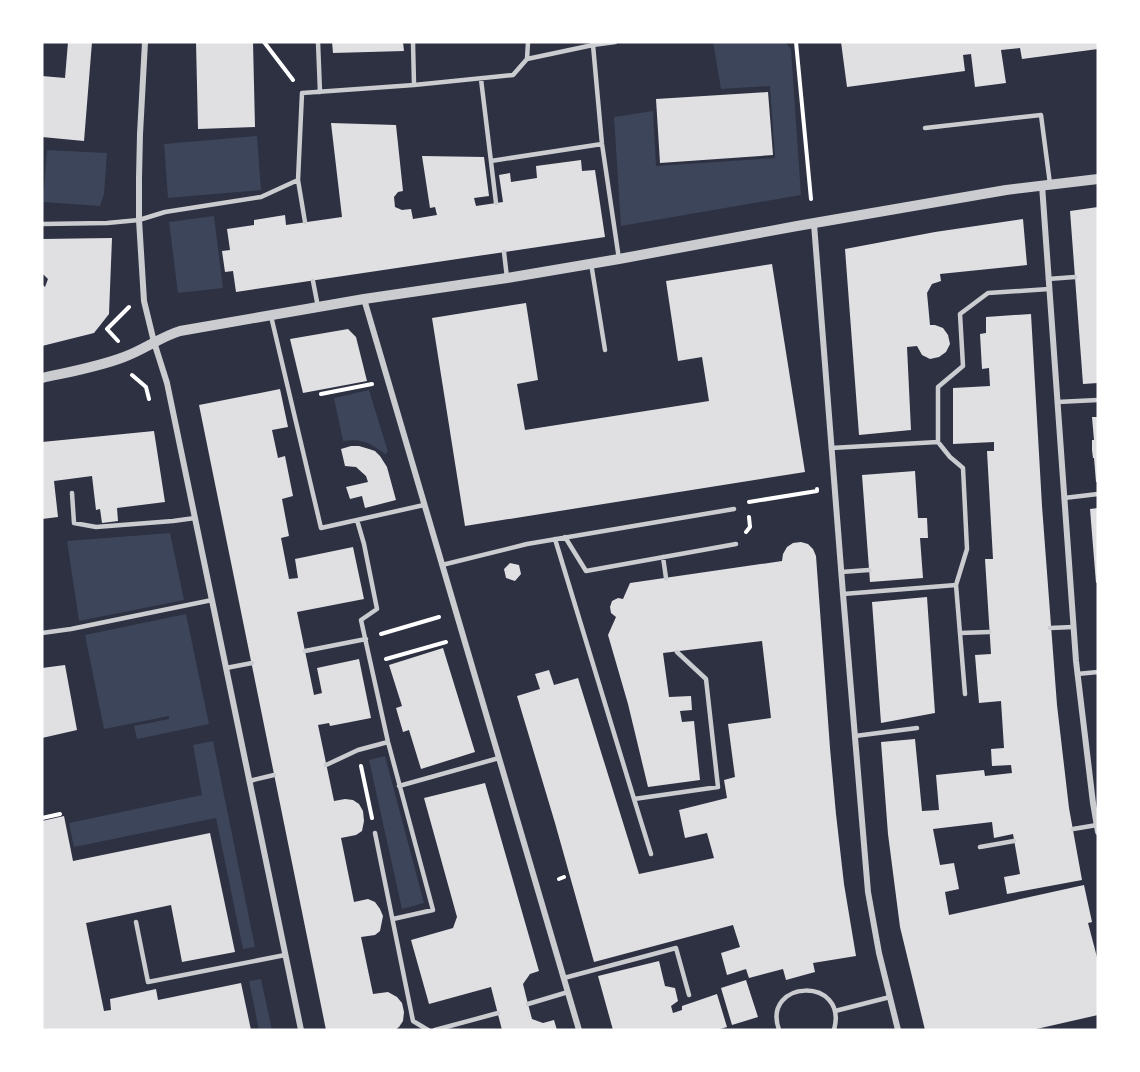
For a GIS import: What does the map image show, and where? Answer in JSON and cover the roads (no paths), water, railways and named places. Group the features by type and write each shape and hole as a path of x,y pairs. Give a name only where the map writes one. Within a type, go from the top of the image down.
{"street":[{"path":"146,42 140,134 139,220 144,301 167,383 301,1030"},
{"path":"42,378 125,357 165,335 180,331 364,298 507,278 619,259 1005,190 1098,179"},
{"path":"1046,185 1048,279 1073,627 1097,829"},
{"path":"814,224 868,892 879,953 898,1030"},
{"path":"364,298 579,1030"}],"lane":[{"path":"318,42 320,92"},
{"path":"413,42 414,86"},
{"path":"527,59 528,42"},
{"path":"305,222 298,180 302,93 414,86 513,75 527,59 615,42"},
{"path":"593,45 602,144 619,259"},
{"path":"481,79 496,203"},
{"path":"925,128 1041,116 1046,185"},
{"path":"491,161 602,144"},
{"path":"42,224 139,220 165,212 261,197 298,180"},
{"path":"504,252 507,278"},
{"path":"591,263 605,350"},
{"path":"1048,279 1075,277"},
{"path":"313,281 318,307"},
{"path":"965,694 956,585 967,549 963,468 950,457 938,441 938,387 963,366 960,314 988,293 1049,289"},
{"path":"270,315 321,528 424,505"},
{"path":"1057,402 1098,400"},
{"path":"831,448 938,441"},
{"path":"72,493 74,522 96,527 195,518"},
{"path":"1064,498 1098,494"},
{"path":"442,565 527,544 734,509"},
{"path":"357,520 377,609 362,620 388,742 433,910 393,920"},
{"path":"565,537 586,571 736,544"},
{"path":"555,539 651,854"},
{"path":"663,557 666,578"},
{"path":"841,572 869,570"},
{"path":"843,594 956,585"},
{"path":"42,633 212,600"},
{"path":"1050,628 1073,627"},
{"path":"960,633 989,632"},
{"path":"305,651 366,639"},
{"path":"634,800 718,787 706,679 677,652"},
{"path":"226,668 252,663"},
{"path":"1077,674 1098,672"},
{"path":"855,736 917,728"},
{"path":"326,765 358,750 388,742"},
{"path":"399,786 499,758"},
{"path":"249,781 274,775"},
{"path":"1073,829 1097,829"},
{"path":"375,833 413,1021 428,1030"},
{"path":"980,848 1014,841"},
{"path":"136,922 148,982 285,955"},
{"path":"564,978 676,948 689,995"},
{"path":"779,1030 776,1017 779,1007 793,992 803,990 814,990 824,995 830,1002 835,1011 834,1030"},
{"path":"528,1004 568,992"},
{"path":"835,1011 890,997"},
{"path":"435,1030 498,1013"}]}
